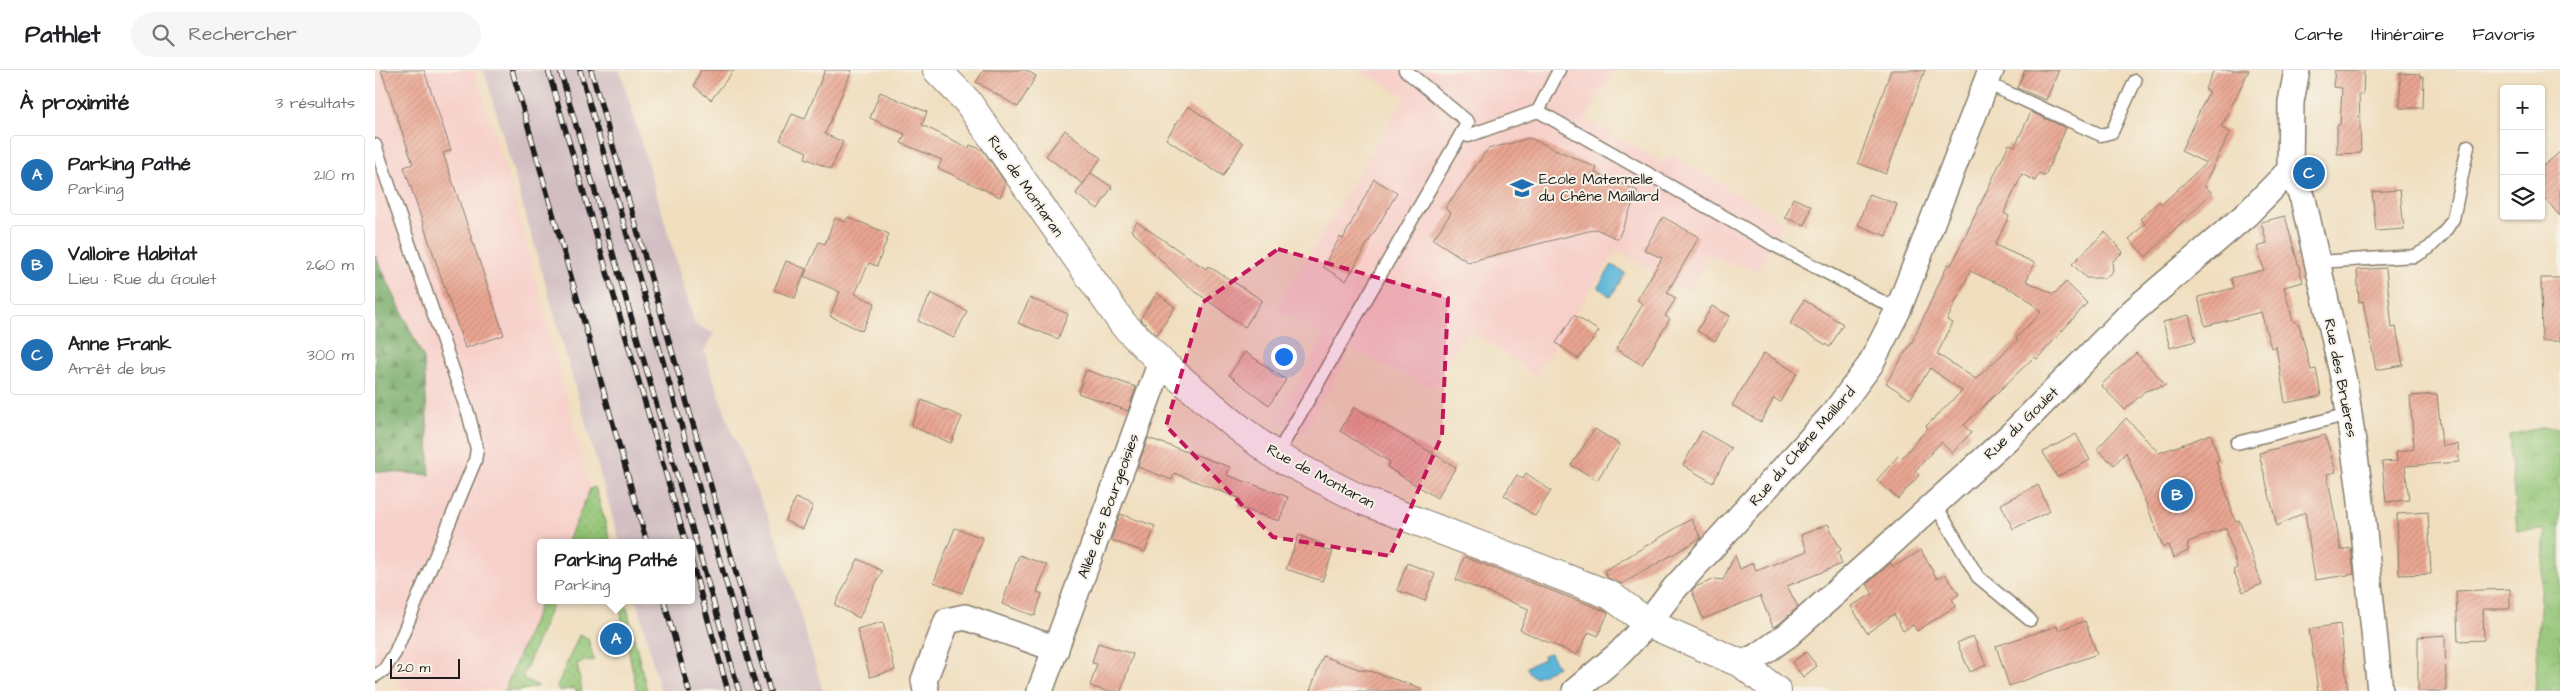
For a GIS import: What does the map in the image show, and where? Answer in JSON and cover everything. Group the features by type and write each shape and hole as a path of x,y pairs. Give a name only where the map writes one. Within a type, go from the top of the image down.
{"street":[{"name":"Rue de Montaran","path":"937,70 967,102 1123,324 1163,364 1234,424 1276,456 1364,501 1611,595 1648,623 1742,664 1777,691"},
{"name":"Rue des Bruères","path":"2297,70 2291,102 2290,170 2303,199 2349,414 2361,492 2380,691"},
{"name":"Rue du Chêne Maillard","path":"1575,691 1620,653 1648,623 1674,589 1835,412 1870,364 1898,310 1989,76"},
{"name":"Rue du Goulet","path":"1742,664 1761,654 1788,635 1935,504 2012,434 2132,312 2247,214 2290,170"},
{"name":"Allée des Bourgeoisies","path":"1040,691 1158,370 1163,364"},
{"path":"926,691 923,680 947,621 965,617 1056,649"}],"lane":[{"path":"1276,456 1469,122 1405,70"},
{"path":"1462,132 1469,136 1538,111 1559,70"},
{"path":"1989,76 2101,136 2112,132 2135,81"},
{"path":"1538,111 1772,244 1898,310"},
{"path":"375,145 458,383 477,449 475,461 395,653 384,670 375,676"},
{"path":"2318,262 2415,256 2429,248 2443,234 2453,218 2468,146"},
{"path":"2237,443 2349,414"},
{"path":"1935,504 1978,577 2030,620"}],"highlighted area":[{"path":"1278,249 1448,298 1442,435 1390,556 1273,537 1166,426 1202,303"}],"shaded area":[{"path":"375,70 474,70 514,196 590,489 569,539 537,539 537,604 541,604 504,691 407,691 375,661"},
{"path":"484,70 620,70 695,325 714,333 704,351 732,433 778,541 823,691 660,691 638,604 695,604 695,539 619,539"},
{"path":"1358,70 1613,70 1586,119 1664,164 1671,154 1784,222 1757,271 1708,256 1689,293 1617,250 1535,375 1468,329 1432,388 1351,349 1303,434 1277,418 1326,334 1276,309 1405,96"}],"green space":[{"path":"375,255 424,359 430,475 375,471"},
{"path":"2540,428 2560,428 2560,691 2535,691 2545,530 2517,531 2509,435"},
{"path":"595,487 610,539 569,539 590,489"},
{"path":"540,604 552,604 522,678 539,686 519,691 504,691"},
{"path":"619,604 626,604 647,691 637,691"},
{"path":"579,635 588,638 594,660 577,663 582,691 576,691 575,688 559,691 557,686"}],"water":[{"path":"1612,265 1625,273 1611,297 1598,287"},
{"path":"1550,653 1558,667 1536,677 1529,674 1526,667 1544,659 1543,655"}],"building":[{"path":"381,70 424,70 451,150 443,153 504,335 465,348 404,167 413,164"},
{"path":"701,70 734,70 711,100 694,86"},
{"path":"825,70 852,70 825,134 843,142 831,169 805,158 807,152 780,140 792,114 805,119"},
{"path":"984,70 1026,70 1036,76 1018,107 976,82"},
{"path":"1891,70 1925,70 1886,174 1858,163"},
{"path":"2025,70 2059,70 2046,100 2017,88"},
{"path":"2214,70 2249,70 2221,128 2230,132 2204,185 2212,193 2146,257 2129,239 2145,224 2140,219 2159,201 2162,204 2206,163 2181,151 2209,91 2205,89"},
{"path":"2335,70 2364,70 2363,95 2359,94 2361,153 2337,154 2337,125 2340,125 2342,88 2333,87"},
{"path":"2400,73 2420,74 2420,76 2424,77 2423,108 2400,108"},
{"path":"880,92 927,112 922,125 969,148 970,145 983,150 1006,184 1000,197 938,168 942,160 901,143 905,134 870,118"},
{"path":"1188,106 1243,143 1223,176 1166,139"},
{"path":"2031,112 2066,128 2045,176 2039,173 2035,181 2022,174 2004,213 2009,216 1995,245 2035,263 2026,281 2054,294 2066,282 2087,303 2037,359 2034,357 1964,425 1971,433 1952,453 1941,442 1915,471 1919,475 1898,499 1877,480 1898,456 1901,459 1928,428 1926,426 1962,391 1930,368 1910,399 1886,383 1912,342 1948,264 1951,266 2009,144 2015,146","holes":["1970,271 2021,294 2041,312 2016,338 2017,340 1976,379 1937,354 1953,323 1947,320"]},
{"path":"1065,130 1101,158 1083,184 1046,156"},
{"path":"1530,138 1597,168 1595,173 1638,191 1618,239 1596,229 1468,262 1433,239 1451,213 1445,208 1488,149"},
{"path":"2560,152 2560,216 2545,199 2545,165"},
{"path":"1091,173 1112,187 1098,209 1076,194"},
{"path":"1374,179 1397,193 1346,281 1323,267 1340,237 1343,239"},
{"path":"2400,190 2404,229 2376,231 2372,192"},
{"path":"1869,194 1897,204 1886,236 1858,225"},
{"path":"1793,198 1811,206 1805,225 1785,218"},
{"path":"2285,216 2303,282 2284,287 2293,321 2299,324 2311,370 2316,369 2321,396 2285,403 2276,346 2271,348 2261,312 2205,326 2198,297 2234,288 2231,278 2264,270 2257,247 2267,244 2261,222"},
{"path":"848,217 889,234 877,266 869,263 855,294 875,303 862,331 830,316 840,292 804,276 819,242 825,244 835,218 845,222"},
{"path":"1663,217 1699,237 1667,293 1676,298 1665,316 1670,319 1642,365 1616,349 1643,304 1637,300 1662,258 1644,250"},
{"path":"1137,222 1206,269 1208,266 1262,300 1245,327 1186,285 1131,230"},
{"path":"2105,232 2123,252 2112,262 2113,271 2105,278 2086,278 2072,264"},
{"path":"786,261 806,269 795,298 774,290"},
{"path":"2386,268 2392,328 2396,327 2403,365 2376,370 2363,301 2359,302 2357,270"},
{"path":"2541,278 2560,278 2560,341 2542,341"},
{"path":"931,293 967,311 954,338 918,321"},
{"path":"1157,293 1175,307 1157,335 1140,319"},
{"path":"1030,298 1068,314 1058,339 1018,323"},
{"path":"1804,300 1843,324 1830,347 1790,324"},
{"path":"1712,306 1730,316 1715,341 1697,331"},
{"path":"1574,315 1599,331 1578,359 1556,343"},
{"path":"2189,315 2196,341 2170,348 2163,322"},
{"path":"1245,352 1286,380 1269,405 1229,375"},
{"path":"1764,353 1797,373 1780,402 1774,398 1761,422 1732,405"},
{"path":"2136,353 2166,385 2145,391 2125,410 2101,385"},
{"path":"1086,370 1136,387 1128,411 1078,393"},
{"path":"2437,394 2442,446 2458,444 2459,462 2405,466 2409,500 2386,502 2382,462 2397,461 2396,452 2414,449 2410,396"},
{"path":"922,400 962,417 951,443 911,426"},
{"path":"1354,407 1456,467 1437,498 1387,467 1390,462 1340,431"},
{"path":"2126,418 2159,453 2211,434 2219,460 2216,461 2235,521 2239,520 2262,584 2243,592 2233,570 2237,568 2226,528 2188,542 2188,551 2173,558 2168,545 2163,547 2126,452 2114,465 2097,449"},
{"path":"1595,429 1620,445 1597,480 1571,465"},
{"path":"1702,431 1731,448 1713,483 1683,465"},
{"path":"2076,434 2090,460 2057,477 2043,452"},
{"path":"2325,435 2336,472 2327,474 2341,550 2351,548 2354,574 2315,580 2305,512 2277,526 2259,453"},
{"path":"1148,438 1230,467 1227,475 1288,497 1279,521 1238,507 1241,499 1174,473 1172,480 1138,467"},
{"path":"1526,473 1551,491 1535,516 1504,495 1517,475 1523,479"},
{"path":"2038,485 2050,511 2013,529 2001,504"},
{"path":"796,498 813,506 803,529 785,521"},
{"path":"2428,512 2431,574 2399,575 2397,514"},
{"path":"1120,514 1155,526 1145,552 1111,540"},
{"path":"1691,519 1701,538 1622,584 1608,578 1604,571"},
{"path":"1828,524 1841,550 1838,552 1842,564 1787,586 1798,607 1779,624 1773,627 1760,596 1703,619 1692,591 1695,587 1715,579 1723,580 1735,555 1740,569 1753,563 1756,571 1807,551 1801,535"},
{"path":"955,528 983,538 962,593 934,582"},
{"path":"1299,535 1322,544 1321,548 1333,552 1322,581 1286,569"},
{"path":"1921,550 1937,579 1945,574 1959,594 1952,599 1956,606 1917,631 1913,625 1903,631 1894,614 1867,633 1851,606 1873,594 1867,584 1891,563 1893,567"},
{"path":"1019,555 1047,565 1037,592 1042,594 1035,616 1002,604"},
{"path":"1464,557 1605,611 1608,613 1598,636 1589,632 1577,655 1520,630 1529,609 1456,580"},
{"path":"858,559 882,571 859,618 835,605"},
{"path":"1407,563 1435,574 1425,601 1397,590"},
{"path":"2510,589 2510,609 2483,609 2484,640 2458,641 2456,591"},
{"path":"2085,621 2097,654 2009,686 1996,646 2057,626 2058,630"},
{"path":"883,622 895,670 870,677 857,629"},
{"path":"2340,624 2348,691 2318,691 2309,629"},
{"path":"2445,635 2446,691 2418,691 2418,637"},
{"path":"1973,636 1986,665 1970,672 1957,643"},
{"path":"1098,643 1133,654 1121,691 1106,691 1090,686 1097,664 1092,663"},
{"path":"1806,652 1817,666 1803,677 1792,662"},
{"path":"1323,656 1364,671 1364,669 1421,688 1421,691 1310,691"}],"railway":[{"path":"512,70 646,539"},
{"path":"548,70 685,539"},
{"path":"560,70 739,691"},
{"path":"580,70 757,691"},
{"path":"591,70 770,691"},
{"path":"695,573 728,691"},
{"path":"665,604 689,691"}],"place":[{"name":"Anne Frank","path":"2309,173"},
{"name":"Ecole Maternelle du Chêne Maillard","path":"1522,188"},
{"name":"Valloire Habitat","path":"2177,495"},
{"name":"Parking Pathé","path":"616,639"}]}
